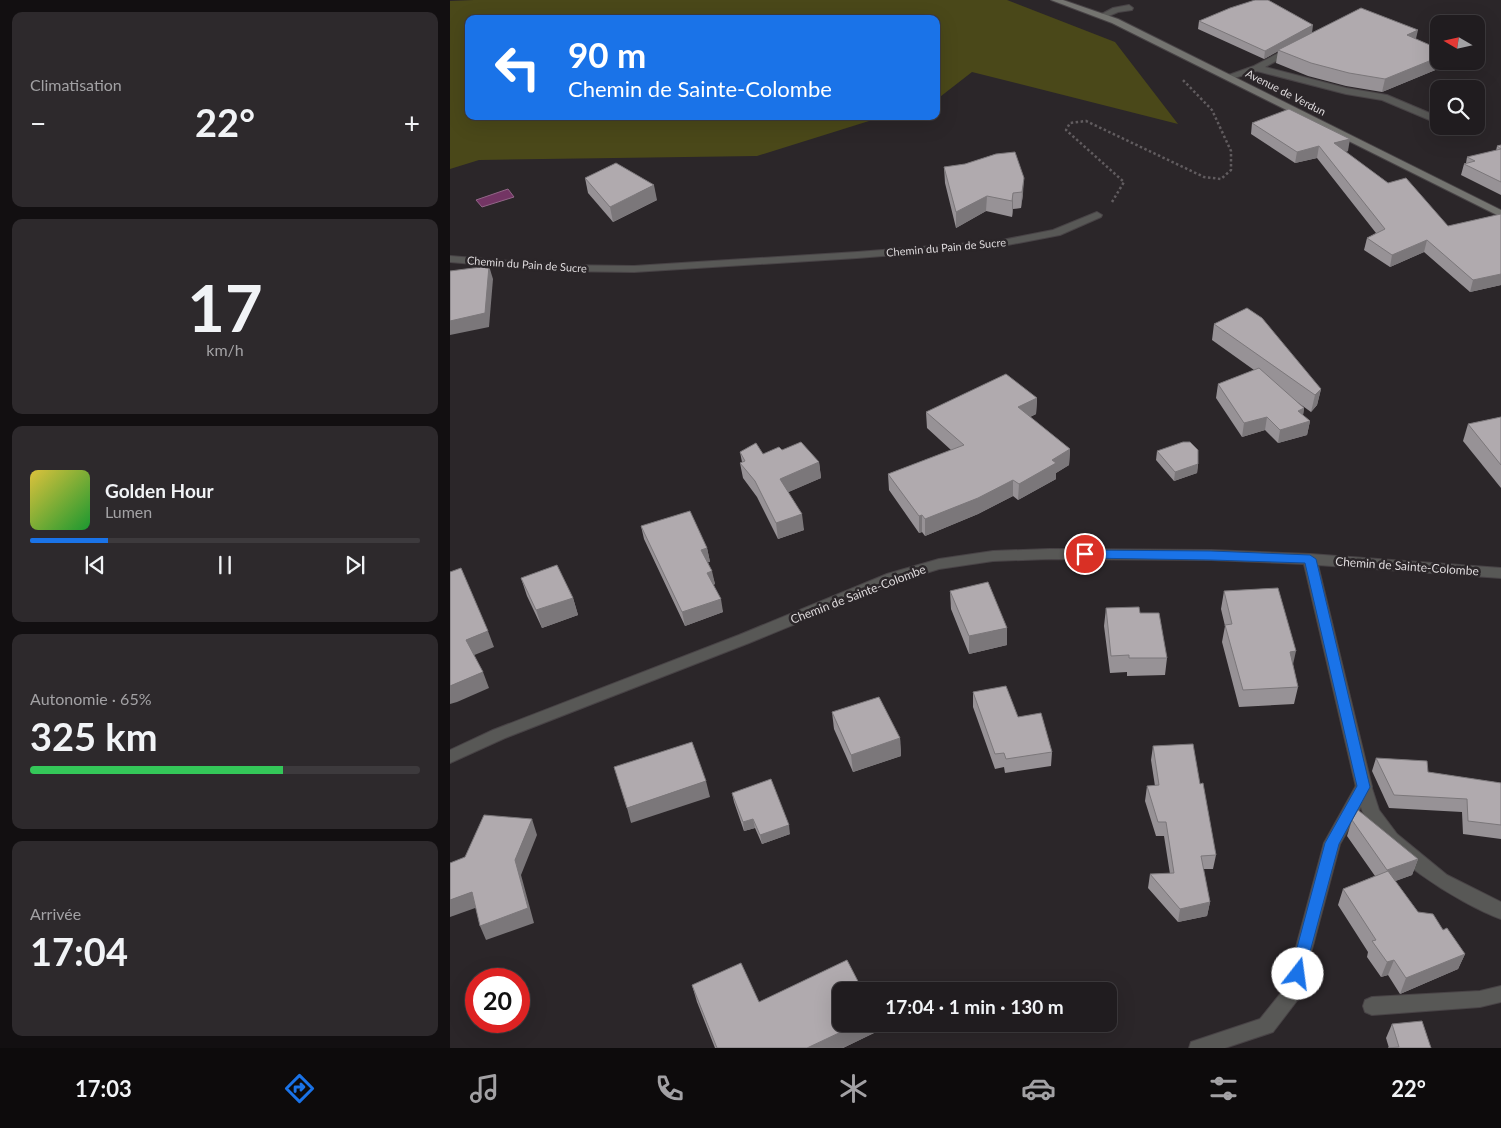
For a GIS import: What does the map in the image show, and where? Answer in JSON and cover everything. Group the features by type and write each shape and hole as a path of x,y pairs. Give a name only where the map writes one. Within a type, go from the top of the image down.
{"main road":[{"name":"Avenue de Verdun","path":"1056,0 1102,16 1501,214"}],"street":[{"path":"1102,16 1116,10 1129,8"},
{"path":"1228,77 1257,68 1306,42"},
{"path":"1257,68 1346,91 1384,97 1430,118"},
{"name":"Chemin du Pain de Sucre","path":"450,259 556,268 634,269 866,254 997,244 1056,233 1097,215"},
{"name":"Chemin de Sainte-Colombe","path":"450,757 499,734 744,639 892,578 939,564 993,556 1049,554 1211,556 1310,559 1501,573"},
{"path":"1310,559 1370,813 1392,839 1440,880 1501,911"},
{"path":"1198,1048 1266,1026 1293,992 1332,843 1364,787"},
{"path":"1372,1006 1480,999 1501,994"}],"path":[{"path":"1097,215 1115,199 1124,182 1066,130 1070,122 1086,121 1204,177 1221,179 1231,170 1231,151 1212,110 1178,75"}],"shaded area":[{"path":"1007,0 1115,42 1178,124 972,72 940,97 940,15 465,15 465,120 872,120 757,156 479,160 450,169 450,1"},
{"path":"508,189 514,197 482,207 476,200"}],"building":[{"path":"1255,0 1268,0 1313,25 1265,51 1199,21"},
{"path":"1361,8 1418,30 1407,35 1430,45 1430,61 1385,79 1349,73 1311,63 1278,50"},
{"path":"1289,109 1350,139 1334,143 1388,183 1406,178 1448,226 1501,214 1501,274 1473,280 1427,240 1392,255 1367,238 1385,229 1319,146 1297,152 1252,123"},
{"path":"1501,149 1501,182 1464,164 1475,161 1467,157"},
{"path":"1015,152 1024,178 1022,192 1013,193 1012,201 987,196 956,212 944,167 965,164 996,154"},
{"path":"616,163 654,185 610,207 585,178"},
{"path":"489,266 485,313 450,321 450,271"},
{"path":"1247,308 1262,318 1321,389 1315,395 1214,324"},
{"path":"1259,368 1304,408 1298,411 1310,421 1280,430 1267,417 1244,423 1218,384"},
{"path":"1006,374 1037,398 1018,407 1070,449 1052,460 1056,463 1019,484 1013,480 978,498 925,519 922,515 919,516 888,474 964,445 926,412"},
{"path":"1501,417 1501,465 1468,424"},
{"path":"801,442 819,462 780,479 802,514 776,523 755,481 740,463 745,461 740,452 756,443 763,454 779,447 782,450"},
{"path":"1183,442 1190,442 1198,450 1198,464 1175,472 1157,451"},
{"path":"690,511 707,548 701,550 712,571 707,573 721,599 682,612 641,526"},
{"path":"557,565 573,598 536,610 521,578"},
{"path":"461,568 488,631 466,640 483,672 450,686 450,572"},
{"path":"988,582 1007,628 969,636 950,591"},
{"path":"1278,588 1296,651 1290,652 1298,687 1243,690 1225,625 1232,624 1224,591"},
{"path":"1139,607 1140,613 1159,613 1167,658 1129,658 1129,655 1111,656 1106,608"},
{"path":"1006,686 1018,717 1041,713 1052,752 1006,759 1004,753 995,754 973,692"},
{"path":"879,697 900,738 851,755 832,712"},
{"path":"692,742 706,781 627,808 614,767"},
{"path":"1193,744 1200,784 1203,783 1216,855 1201,856 1210,902 1180,909 1150,874 1174,873 1166,822 1158,822 1147,786 1159,785 1153,746"},
{"path":"1376,758 1427,761 1428,772 1501,783 1501,825 1468,821 1467,799 1394,795"},
{"path":"771,779 789,825 760,835 753,819 743,822 732,793"},
{"path":"1358,810 1418,859 1387,870 1352,820"},
{"path":"484,815 532,819 515,860 528,908 480,926 472,892 450,900 450,863 465,857"},
{"path":"1388,871 1418,912 1433,914 1443,930 1447,928 1465,954 1406,978 1394,960 1387,962 1372,941 1376,940 1343,889"},
{"path":"847,960 858,982 832,982 832,1032 841,1032 807,1048 717,1048 692,985 741,963 759,1002"},
{"path":"1422,1021 1431,1048 1388,1048 1399,1047 1392,1024"}],"route":[{"path":"1085,554 1310,559 1364,787 1332,843 1298,974"}]}
